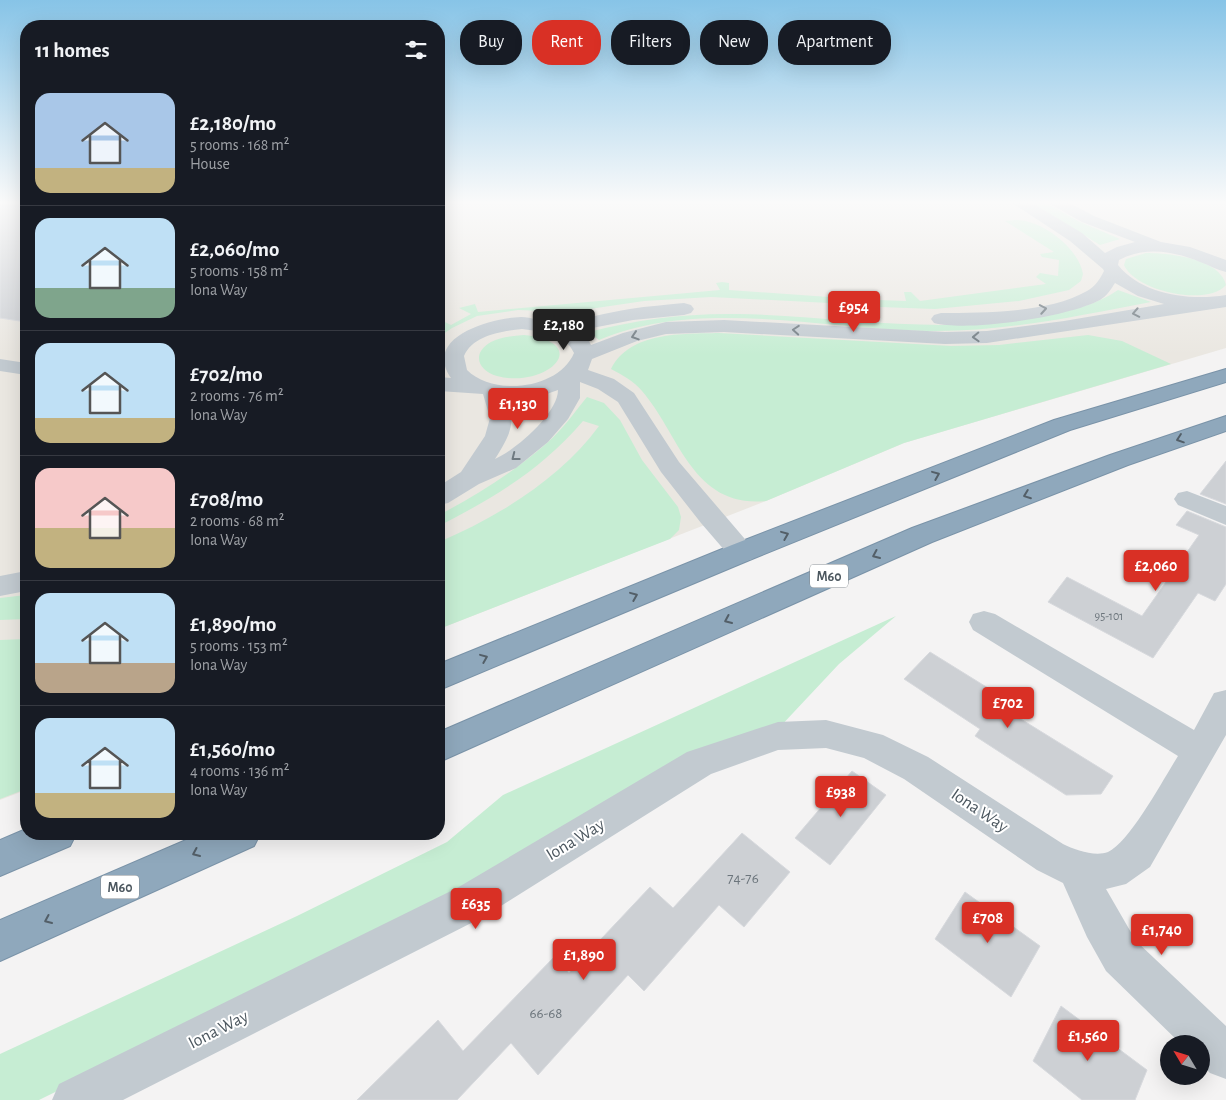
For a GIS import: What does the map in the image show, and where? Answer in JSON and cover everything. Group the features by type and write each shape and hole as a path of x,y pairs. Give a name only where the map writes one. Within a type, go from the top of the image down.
{"highway":[{"path":"445,675 742,552 1062,425 1226,375"},
{"name":"M60","path":"445,744 922,535 1118,460 1226,423"},
{"path":"0,858 43,840"},
{"name":"M60","path":"0,941 227,840"}],"street":[{"path":"1093,252 1138,289 1158,296 1202,303"},
{"path":"801,312 916,319 988,318 1036,311 1081,301 1100,290 1107,283 1111,268 1111,257 1120,252"},
{"path":"1186,252 1226,258"},
{"path":"1198,255 1226,267"},
{"path":"445,385 534,391 553,386 577,368 630,336 666,328 733,326 945,338 987,337 1064,327 1202,303 1226,301"},
{"path":"559,328 657,311 744,308"},
{"path":"445,493 470,478 507,463 540,437 560,414 569,398 582,344 573,335 559,328 532,323 502,325 483,330 448,351 454,358 455,368 462,377 484,388 499,406 501,422 492,443 470,478"},
{"path":"0,365 20,368"},
{"path":"577,368 626,398 670,467 710,517 742,552"},
{"path":"1187,499 1226,516"},
{"path":"0,572 20,572"},
{"path":"0,586 20,582"},
{"path":"984,622 1200,751"},
{"name":"Iona Way","path":"75,1100 471,902 699,763 778,736 826,734 872,744 916,768 1050,857 1078,870 1112,871 1137,854 1200,751 1226,703"},
{"path":"1078,870 1101,923 1121,956 1226,1057"}],"shaded area":[{"path":"0,252 20,252 20,792 0,800"},
{"path":"445,252 1226,252 1226,348 904,443 766,501 445,627"}],"green space":[{"path":"1073,252 1080,264 1083,274 1081,281 1069,290 1019,301 935,309 880,307 878,300 906,301 904,292 911,292 920,301 1046,284 1036,277 1040,273 1058,276 1059,260 1042,257 1040,254"},
{"path":"1146,253 1179,256 1204,263 1222,276 1226,285 1217,292 1204,295 1172,293 1156,289 1131,274 1124,265 1126,259"},
{"path":"716,283 729,283 729,290 829,297 829,303 711,297 644,301 569,312 518,310 477,316 445,333 445,322 451,325 471,314 459,308 475,304 478,312 720,290"},
{"path":"1118,290 1151,302 1041,322 957,331 888,329 762,319 720,318 678,320 638,327 599,340 589,332 663,318 719,314 931,325 1008,321 1075,309 1101,300"},
{"path":"719,333 951,346 999,345 1088,335 1122,341 1171,364 904,443 766,501 741,500 721,493 704,481 678,447 639,387 611,369 631,347 644,341 674,335"},
{"path":"524,335 545,340 557,347 560,355 556,363 546,371 532,376 515,378 490,374 481,366 479,356 485,346 499,339"},
{"path":"587,397 604,403 620,420 642,460 678,507 681,517 679,530 670,539 445,627 445,539 484,521 527,494 566,463 599,426 583,421 551,454 498,493 445,523 445,512 522,464 558,433"},
{"path":"20,596 20,619 0,620 0,598"},
{"path":"896,616 839,664 778,729 470,892 297,973 39,1100 0,1100 0,1054 297,916 447,842 503,795"},
{"path":"20,639 20,791 0,799 0,640"}],"building":[{"path":"0,252 20,252 20,321 0,318"},
{"path":"1226,461 1226,504 1200,494"},
{"path":"1187,511 1226,527 1226,584 1215,601 1198,593 1153,658 1048,602 1067,577 1142,616 1199,535 1176,525"},
{"path":"930,652 1009,701 1003,708 1113,776 1101,794 1066,795 975,736 980,729 904,679"},
{"path":"852,771 886,795 830,865 795,838"},
{"path":"742,833 790,872 744,927 719,905 644,991 628,975 538,1075 511,1043 457,1100 357,1100 438,1020 463,1051 554,957 569,973 650,887 673,908"},
{"path":"965,892 1040,946 1011,997 935,939"},
{"path":"1061,1006 1147,1070 1135,1100 1082,1100 1033,1061"}]}
